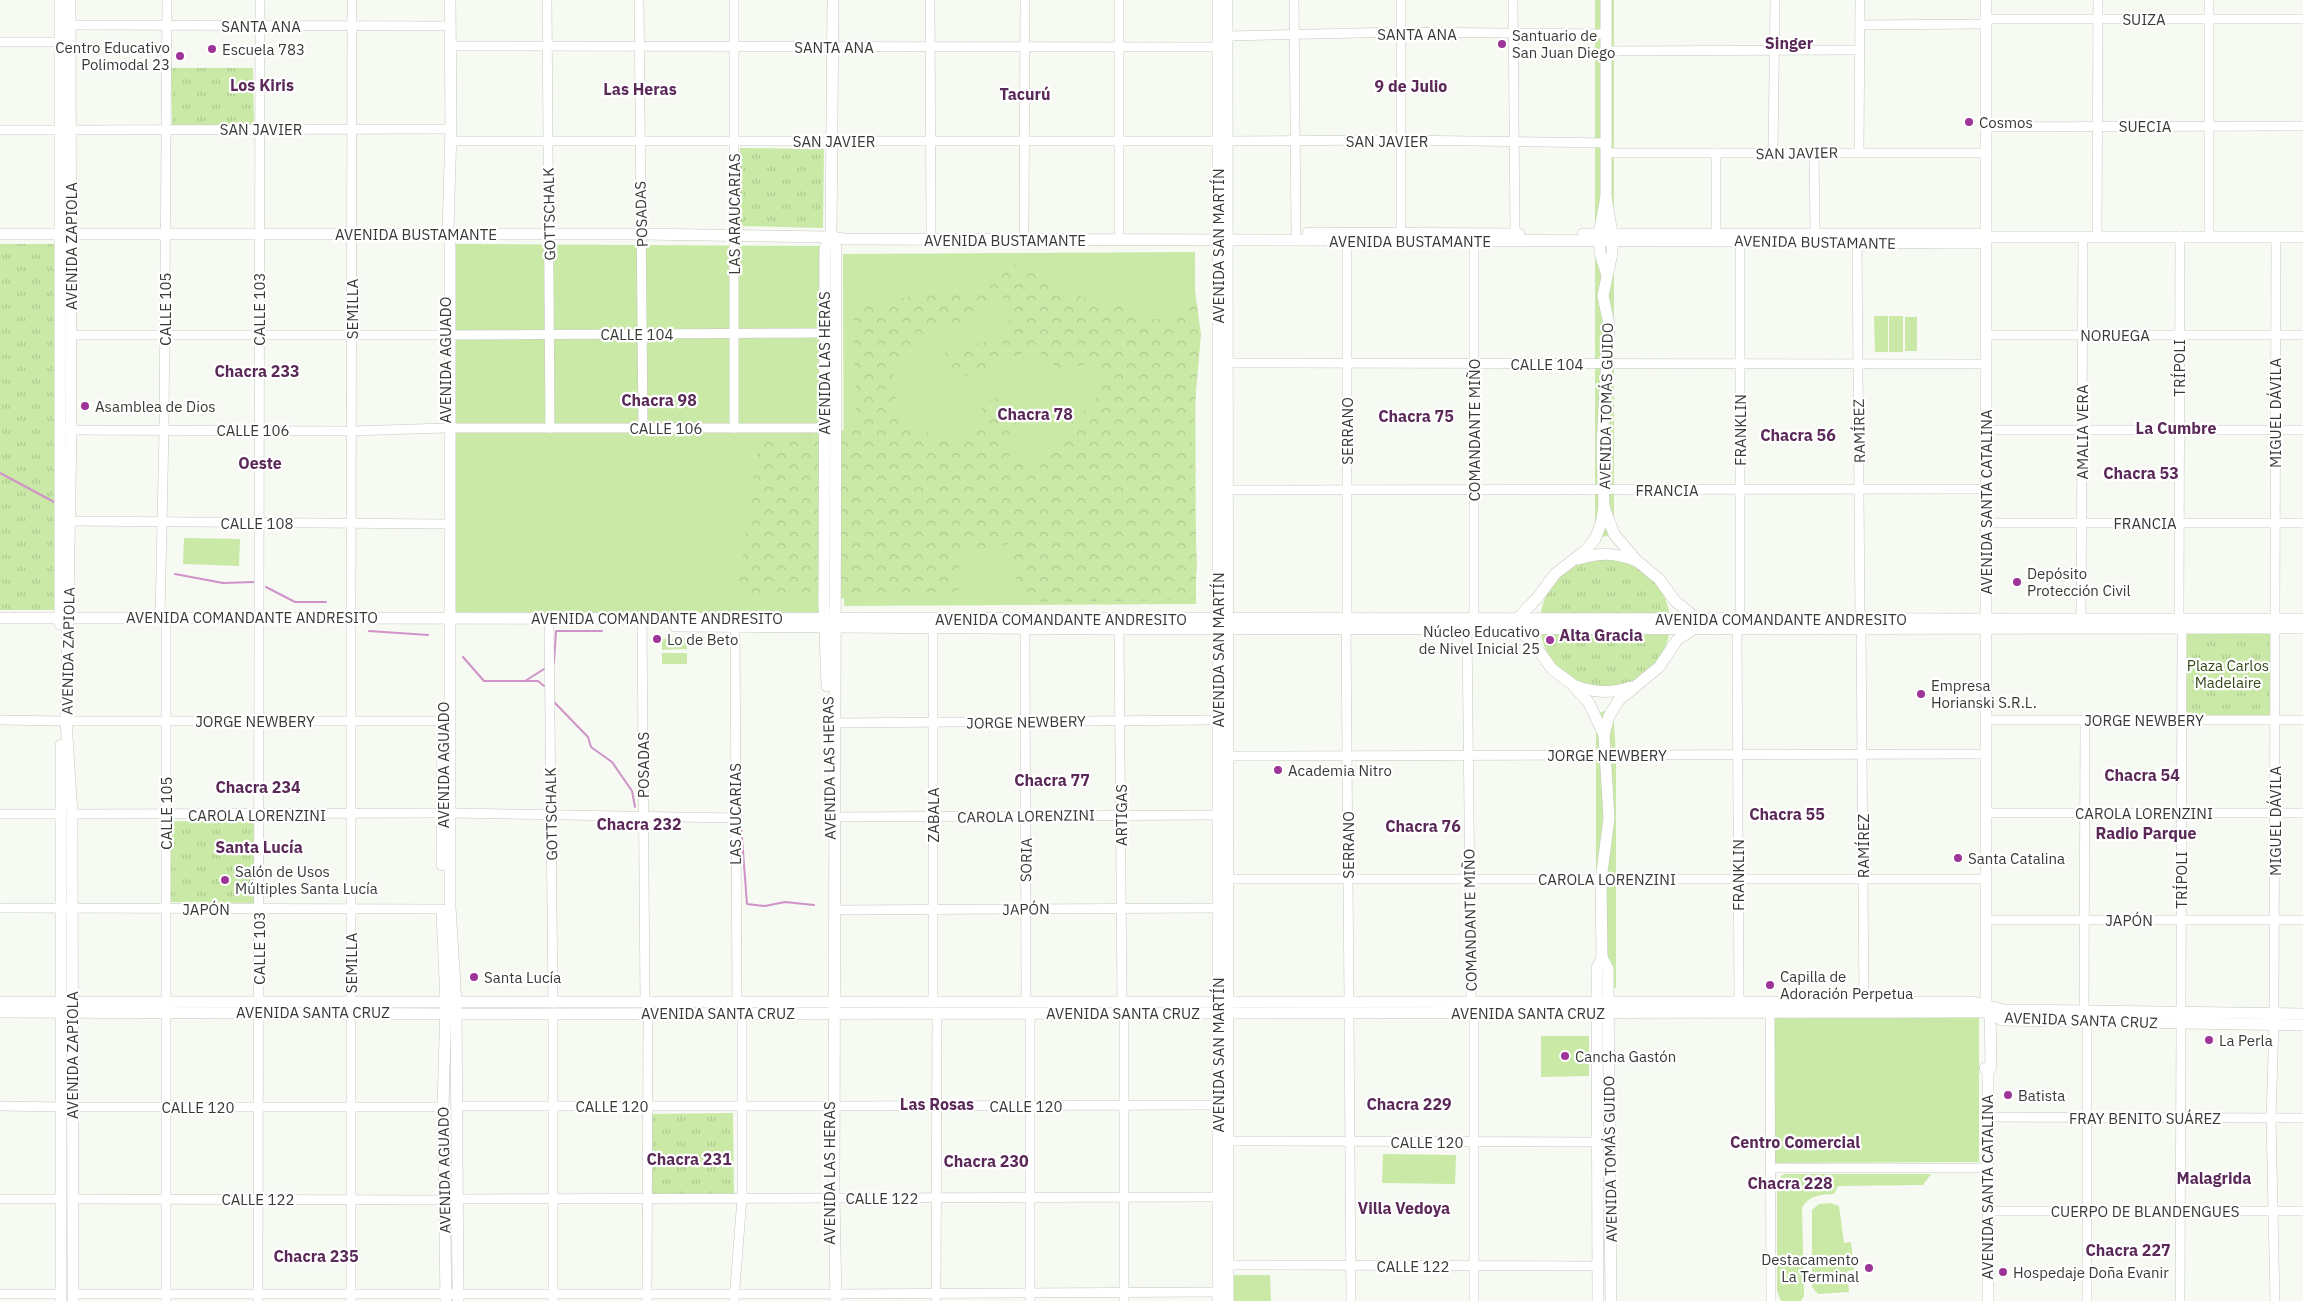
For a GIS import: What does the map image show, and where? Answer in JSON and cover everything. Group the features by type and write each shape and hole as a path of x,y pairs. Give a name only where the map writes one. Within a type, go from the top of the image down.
{"main road":[{"name":"AVENIDA ZAPIOLA","path":"60,0 60,42 65,130"},
{"name":"AVENIDA ZAPIOLA","path":"67,1298 66,814 63,721 66,515 65,130 70,0"},
{"name":"AVENIDA AGUADO","path":"450,0 451,129 447,233 446,813 442,909 451,1008 456,1106 457,1199 452,1298"},
{"name":"AVENIDA LAS HERAS","path":"833,0 831,237 836,248 830,623 831,1198 833,1297"},
{"name":"AVENIDA SAN MARTÍN","path":"1218,0 1222,141 1223,624 1228,756 1228,879 1218,1105 1218,1296"},
{"name":"AVENIDA SAN MARTÍN","path":"1222,141 1227,0"},
{"name":"AVENIDA TOMÁS GUIDO","path":"1606,0 1606,197 1599,238 1608,277"},
{"name":"AVENIDA SANTA CATALINA","path":"1986,0 1986,1010 1984,1066 1988,1073 1986,1117 1988,1301"},
{"name":"AVENIDA TOMÁS GUIDO","path":"1606,197 1612,238 1608,277 1603,296 1609,324 1605,364 1605,415 1602,446 1604,506 1614,534 1637,561 1649,569 1697,623 1677,640 1655,671 1633,686 1613,708 1604,735 1608,818 1601,880 1602,958 1597,968 1603,1008 1611,1301"},
{"name":"AVENIDA BUSTAMANTE","path":"831,237 843,233 1118,233 1347,242 1474,242 1612,238 1857,243 1942,239"},
{"name":"AVENIDA BUSTAMANTE","path":"0,234 643,234 831,237 843,239 1401,233 1515,234 1599,238"},
{"name":"AVENIDA BUSTAMANTE","path":"1612,238 1716,233 1815,234 1942,239 1978,243 1987,237 2303,236"},
{"name":"AVENIDA ZAPIOLA","path":"65,234 71,335 66,430"},
{"name":"AVENIDA SAN MARTÍN","path":"1222,236 1228,363 1228,490 1218,720 1218,908 1228,1141 1228,1301"},
{"name":"AVENIDA LAS HERAS","path":"831,237 824,248 824,428 835,722 835,910 832,1008"},
{"name":"AVENIDA AGUADO","path":"447,428 445,524 447,621 443,721 450,907 451,1008 442,1107 444,1200 452,1298"},
{"name":"AVENIDA TOMÁS GUIDO","path":"1577,559 1595,540 1604,506"},
{"name":"AVENIDA TOMÁS GUIDO","path":"1604,735 1596,714 1572,684 1552,669 1516,623 1565,565 1577,559 1595,554 1613,554 1637,561"},
{"name":"AVENIDA TOMÁS GUIDO","path":"1544,658 1536,638 1535,623 1540,595 1547,584"},
{"path":"1667,591 1674,623 1670,648"},
{"name":"AVENIDA COMANDANTE ANDRESITO","path":"0,618 64,621 1223,624 2275,623 2303,619"},
{"name":"AVENIDA COMANDANTE ANDRESITO","path":"0,625 64,621"},
{"name":"AVENIDA COMANDANTE ANDRESITO","path":"447,621 549,625 642,621 735,626 830,623 933,628 1119,629 1223,624"},
{"name":"AVENIDA COMANDANTE ANDRESITO","path":"2275,623 2303,628"},
{"name":"AVENIDA TOMÁS GUIDO","path":"1572,684 1596,692 1613,692 1633,686"},
{"name":"AVENIDA SANTA CRUZ","path":"0,1002 67,1007 259,1008 1603,1008 1770,1012 2004,1010 2086,1017 2181,1019 2274,1019 2303,1014"},
{"name":"AVENIDA SANTA CRUZ","path":"1603,1008 1739,1002 1973,1002 1986,1010"},
{"name":"AVENIDA SANTA CRUZ","path":"0,1012 67,1007"},
{"name":"AVENIDA TOMÁS GUIDO","path":"1598,1301 1597,1142 1603,1008"},
{"name":"AVENIDA SANTA CRUZ","path":"2274,1019 2303,1024"}],"street":[{"name":"CALLE 105","path":"166,1298 166,721 163,522 167,0"},
{"name":"CALLE 103","path":"258,1297 260,0"},
{"name":"SEMILLA","path":"351,1297 352,0"},
{"name":"GOTTSCHALK","path":"547,0 550,428"},
{"name":"POSADAS","path":"639,0 638,141 643,234 643,428"},
{"name":"LAS ARAUCARIAS","path":"734,0 734,428"},
{"path":"930,0 930,233"},
{"path":"1024,233 1025,0"},
{"path":"1118,233 1119,0"},
{"path":"1294,0 1296,233"},
{"path":"1401,0 1401,233"},
{"path":"1513,0 1515,234"},
{"path":"1773,153 1775,0"},
{"path":"1859,152 1860,0"},
{"path":"2098,0 2098,237"},
{"path":"2209,0 2210,236"},
{"name":"SUIZA","path":"1860,25 2098,19 2303,19"},
{"name":"SANTA ANA","path":"70,25 451,26"},
{"name":"SANTA ANA","path":"1227,36 1401,32 1514,35 1607,34"},
{"path":"0,42 60,42"},
{"name":"SANTA ANA","path":"451,46 1218,47"},
{"path":"1606,51 1859,50"},
{"name":"SUECIA","path":"1987,127 2303,126"},
{"name":"SAN JAVIER","path":"0,130 451,129"},
{"name":"SAN JAVIER","path":"450,141 1401,140 1514,143 1716,153 1987,153"},
{"path":"1814,152 1815,234"},
{"path":"1716,153 1716,233"},
{"name":"TRÍPOLI","path":"2180,236 2179,523 2182,720 2180,1301"},
{"name":"AMALIA VERA","path":"2081,623 2083,237"},
{"name":"MIGUEL DÁVILA","path":"2275,1301 2271,1118 2274,1019 2276,237"},
{"name":"FRANKLIN","path":"1739,1002 1740,241"},
{"name":"SERRANO","path":"1347,242 1347,756 1351,1301"},
{"name":"COMANDANTE MIÑO","path":"1474,242 1474,490 1469,756 1473,1008 1474,1301"},
{"name":"RAMÍREZ","path":"1857,243 1864,1003"},
{"name":"CALLE 104","path":"71,335 824,333"},
{"name":"NORUEGA","path":"1987,335 2303,335"},
{"name":"CALLE 104","path":"1228,363 1986,364"},
{"name":"CALLE 106","path":"66,430 824,428"},
{"path":"1986,430 2303,430"},
{"name":"FRANCIA","path":"1228,490 1986,489"},
{"name":"CALLE 108","path":"66,515 163,522 445,524"},
{"name":"FRANCIA","path":"1986,522 2303,523"},
{"name":"POSADAS","path":"642,621 647,1297"},
{"name":"GOTTSCHALK","path":"549,625 553,1008 553,1297"},
{"name":"LAS AUCARIAS","path":"735,626 735,818 740,1008"},
{"name":"ZABALA","path":"933,628 933,911 937,1106 937,1297"},
{"name":"SORIA","path":"1025,628 1027,722 1025,909 1030,1106 1030,1297"},
{"name":"ARTIGAS","path":"1119,629 1124,1297"},
{"name":"JORGE NEWBERY","path":"0,720 443,721"},
{"name":"JORGE NEWBERY","path":"835,722 933,723 1218,720"},
{"name":"JORGE NEWBERY","path":"1986,720 2303,720"},
{"path":"2085,720 2084,920 2087,1301"},
{"name":"JORGE NEWBERY","path":"1228,756 1986,754"},
{"name":"CAROLA LORENZINI","path":"0,814 351,815 446,813 735,818"},
{"name":"CAROLA LORENZINI","path":"1986,813 2303,813"},
{"name":"CAROLA LORENZINI","path":"835,818 1218,815"},
{"name":"CAROLA LORENZINI","path":"1228,879 1986,879"},
{"name":"JAPÓN","path":"0,908 442,909"},
{"name":"JAPÓN","path":"835,910 933,911 1218,908"},
{"name":"JAPÓN","path":"1986,920 2303,920"},
{"path":"734,1297 742,1198 740,1008"},
{"path":"1770,1012 1771,1301"},
{"name":"CALLE 120","path":"456,1106 1218,1105"},
{"name":"CALLE 120","path":"0,1106 442,1107"},
{"name":"FRAY BENITO SUÁREZ","path":"1986,1117 2303,1118"},
{"name":"CALLE 120","path":"1228,1141 1597,1142"},
{"path":"1770,1168 1986,1168"},
{"name":"CALLE 122","path":"457,1199 1218,1197"},
{"name":"CALLE 122","path":"0,1199 444,1200"},
{"name":"CUERPO DE BLANDENGUES","path":"1987,1211 2303,1211"},
{"name":"CALLE 122","path":"1228,1265 1598,1266"},
{"path":"0,1294 67,1298 1218,1296"}],"green space":[{"path":"1595,0 1614,0 1614,534 1595,539"},
{"path":"171,68 253,68 254,125 172,125"},
{"path":"740,148 824,149 823,228 738,226"},
{"path":"0,244 55,244 57,610 0,610"},
{"path":"451,244 825,246 824,616 450,614"},
{"path":"1195,252 1196,604 844,606 843,254"},
{"path":"1011,263 1092,302 1125,304 1141,320 1163,319 1195,291 1201,334 1192,438 1197,565 1194,600 1037,602 1019,592 1010,544 959,551 959,599 737,598 759,439 857,429 853,310 932,291 976,289","holes":["1002,296 1013,313 1007,327 982,343 953,345 942,356 949,370 964,377 1034,348 1058,370 1088,364 1101,375 1100,385 1099,392 1092,404 1068,422 1081,427 1035,464 1021,464 1009,457 1019,428 1013,401 998,398 984,402 975,433 961,439 931,436 921,426 899,420 892,377 918,340 929,330 976,318"]},
{"path":"1874,316 1888,316 1888,352 1875,352"},
{"path":"1889,316 1903,316 1903,352 1889,352"},
{"path":"1905,317 1917,317 1917,351 1905,351"},
{"path":"184,538 240,539 239,566 183,564"},
{"path":"1605,558 1618,559 1630,563 1651,577 1665,598 1669,610 1669,636 1665,648 1651,669 1630,683 1618,687 1605,688 1592,687 1580,683 1559,669 1545,648 1541,636 1540,623 1541,610 1545,598 1559,577 1580,563 1592,559"},
{"name":"Plaza Carlos Madelaire","path":"2272,631 2272,716 2185,716 2184,632"},
{"path":"687,638 687,649 662,650 662,639"},
{"path":"662,653 687,653 687,664 662,664"},
{"path":"1613,708 1616,755 1616,988 1596,988 1596,714"},
{"path":"169,821 256,822 255,903 169,902"},
{"path":"1979,1016 1979,1162 1774,1163 1774,1017"},
{"name":"Cancha Gastón","path":"1541,1036 1589,1036 1589,1076 1541,1077"},
{"path":"733,1113 734,1195 651,1196 650,1114"},
{"path":"1383,1154 1456,1155 1455,1184 1382,1183"},
{"path":"1784,1174 1931,1174 1923,1185 1838,1186 1834,1194 1820,1195 1808,1200 1802,1208 1804,1296 1801,1301 1781,1301 1777,1291 1777,1180"},
{"path":"1831,1203 1839,1206 1844,1243 1851,1242 1854,1270 1847,1271 1849,1292 1818,1294 1812,1287 1812,1210 1819,1204"},
{"path":"1234,1275 1270,1275 1271,1301 1231,1301 1230,1280"}],"waterway":[{"path":"0,473 56,503"},
{"path":"175,574 223,583 255,582"},
{"path":"266,587 295,602 326,602"},
{"path":"369,631 428,635"},
{"path":"554,663 556,631 602,631"},
{"path":"463,657 484,681 538,681 544,686"},
{"path":"525,681 544,669"},
{"path":"554,702 588,737 591,747 612,762 632,791 635,807"},
{"path":"740,812 747,904 765,906 785,902 814,905"}],"place":[{"name":"Santuario de San Juan Diego","path":"1502,44"},
{"name":"Escuela 783","path":"212,49"},
{"name":"Centro Educativo Polimodal 23","path":"180,56"},
{"name":"Cosmos","path":"1969,122"},
{"name":"Asamblea de Dios","path":"85,406"},
{"name":"Depósito Protección Civil","path":"2017,582"},
{"name":"Lo de Beto","path":"657,639"},
{"name":"Núcleo Educativo de Nivel Inicial 25","path":"1550,640"},
{"name":"Empresa Horianski S.R.L.","path":"1921,694"},
{"name":"Academia Nitro","path":"1278,770"},
{"name":"Santa Catalina","path":"1958,858"},
{"name":"Salón de Usos Múltiples Santa Lucía","path":"225,880"},
{"name":"Santa Lucía","path":"474,977"},
{"name":"Capilla de Adoración Perpetua","path":"1770,985"},
{"name":"La Perla","path":"2209,1040"},
{"name":"Cancha Gastón","path":"1565,1056"},
{"name":"Batista","path":"2008,1095"},
{"name":"Destacamento La Terminal","path":"1869,1268"},
{"name":"Hospedaje Doña Evanir","path":"2003,1272"}],"district":[{"name":"Singer","path":"1789,43"},
{"name":"Los Kiris","path":"262,85"},
{"name":"9 de Julio","path":"1411,86"},
{"name":"Las Heras","path":"640,89"},
{"name":"Tacurú","path":"1025,94"},
{"name":"Chacra 233","path":"257,371"},
{"name":"Chacra 98","path":"659,400"},
{"name":"Chacra 78","path":"1035,414"},
{"name":"Chacra 75","path":"1416,416"},
{"name":"La Cumbre","path":"2176,428"},
{"name":"Chacra 56","path":"1798,435"},
{"name":"Oeste","path":"260,463"},
{"name":"Chacra 53","path":"2141,473"},
{"name":"Alta Gracia","path":"1601,635"},
{"name":"Chacra 54","path":"2142,775"},
{"name":"Chacra 77","path":"1052,780"},
{"name":"Chacra 234","path":"258,787"},
{"name":"Chacra 55","path":"1787,814"},
{"name":"Chacra 232","path":"639,824"},
{"name":"Chacra 76","path":"1423,826"},
{"name":"Radio Parque","path":"2146,833"},
{"name":"Santa Lucía","path":"259,847"},
{"name":"Las Rosas","path":"937,1104"},
{"name":"Chacra 229","path":"1409,1104"},
{"name":"Centro Comercial","path":"1795,1142"},
{"name":"Chacra 231","path":"689,1159"},
{"name":"Chacra 230","path":"986,1161"},
{"name":"Malagrida","path":"2214,1178"},
{"name":"Chacra 228","path":"1790,1183"},
{"name":"Villa Vedoya","path":"1404,1208"},
{"name":"Chacra 227","path":"2128,1250"},
{"name":"Chacra 235","path":"316,1256"}]}
